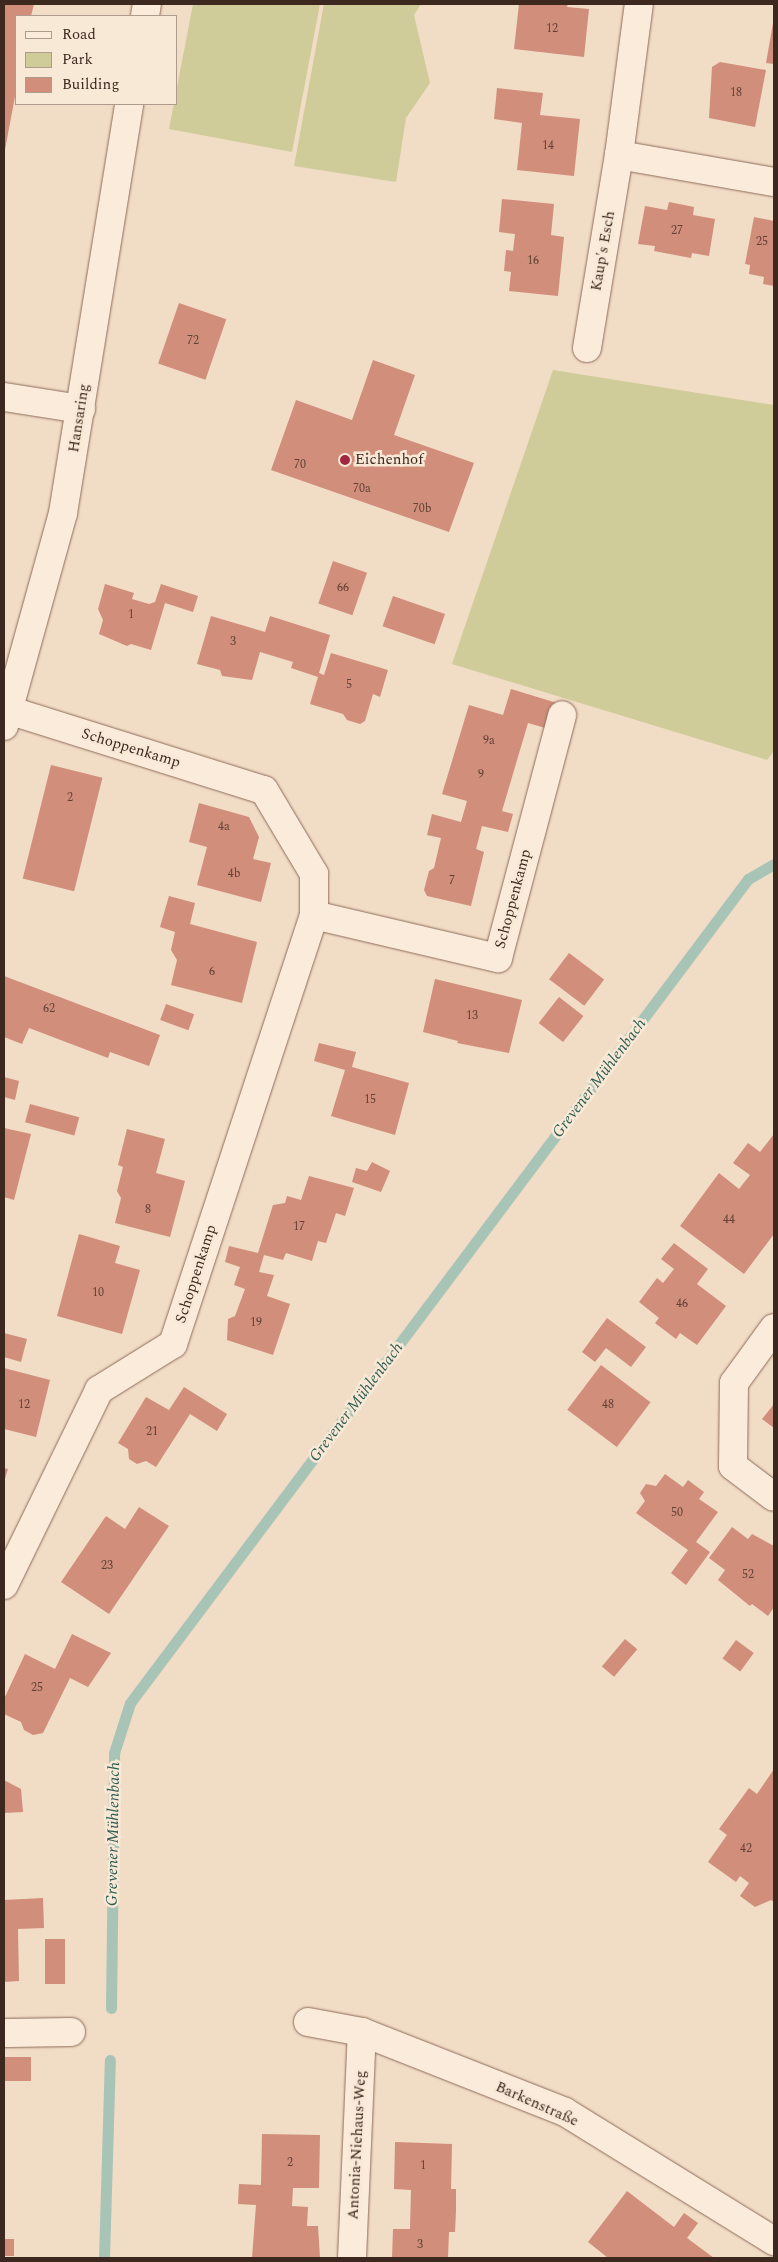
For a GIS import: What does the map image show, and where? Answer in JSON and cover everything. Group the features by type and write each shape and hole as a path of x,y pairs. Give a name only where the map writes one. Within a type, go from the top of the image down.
{"street":[{"name":"Kaup's Esch","path":"587,348 619,155 639,4"},
{"name":"Hansaring","path":"6,718 63,513 129,105"},
{"path":"619,155 774,182"},
{"path":"4,397 81,409"},
{"name":"Schoppenkamp","path":"314,915 498,958 562,715"},
{"name":"Schoppenkamp","path":"4,1585 99,1390 173,1344 314,915 314,874 264,790 6,718"},
{"path":"774,1328 734,1383 732,1466 774,1497"},
{"name":"Barkenstraße","path":"308,2022 362,2032 565,2112 774,2241"},
{"path":"4,2033 71,2032"},
{"name":"Antonia-Niehaus-Weg","path":"352,2258 362,2032"}],"green space":[{"path":"193,4 320,4 292,152 169,129 174,105 178,105 178,82"},
{"path":"324,4 421,4 414,15 430,83 406,118 396,182 294,166"},
{"path":"553,370 774,405 774,751 767,760 452,664"}],"building":[{"path":"4,4 34,4 31,15 15,15 15,96 5,150"},
{"path":"519,4 568,4 567,7 589,9 584,57 514,49"},
{"path":"774,23 774,64 766,63"},
{"path":"720,62 766,70 755,127 709,118 712,67"},
{"path":"497,88 543,93 540,115 580,119 574,176 517,170 522,123 494,119"},
{"path":"502,199 554,204 551,235 564,237 558,296 509,291 511,272 504,271 506,250 513,251 515,234 499,232"},
{"path":"669,202 694,207 693,215 715,219 709,256 692,253 691,258 654,251 655,246 638,244 645,206 667,210"},
{"path":"754,217 774,221 774,286 763,284 764,277 749,274 750,265 745,264"},
{"path":"179,303 226,319 205,380 158,364"},
{"path":"373,360 415,375 394,435 474,463 449,532 271,470 296,400 352,420"},
{"path":"333,561 367,573 352,615 318,604"},
{"path":"105,584 134,593 132,599 149,604 155,602 161,584 198,596 193,612 165,603 151,650 131,644 127,646 99,634 103,620 98,609"},
{"path":"393,596 445,614 435,644 383,626"},
{"path":"211,616 265,632 270,616 330,635 319,673 324,675 331,653 388,670 380,697 373,694 365,721 360,724 347,720 343,714 310,704 318,677 291,668 293,662 260,652 252,680 222,676 220,670 197,664"},
{"path":"511,689 557,703 549,729 528,723 502,811 513,814 508,832 482,826 476,849 484,852 471,906 427,896 424,890 429,871 434,868 441,838 427,835 432,814 461,822 467,801 442,794 469,705 503,715"},
{"path":"51,765 102,778 74,891 23,879"},
{"path":"199,803 249,817 259,837 253,859 271,863 261,902 197,885 207,847 189,842"},
{"path":"169,896 195,903 190,924 257,942 242,1003 171,985 177,960 171,950 175,932 160,927"},
{"path":"569,953 604,979 584,1006 549,979"},
{"path":"4,976 160,1035 149,1066 110,1052 108,1058 29,1028 22,1044 4,1037"},
{"path":"435,979 522,1000 509,1053 457,1043 458,1041 423,1032"},
{"path":"559,997 583,1016 563,1042 539,1023"},
{"path":"166,1004 194,1014 188,1030 160,1020"},
{"path":"319,1043 356,1052 352,1067 409,1083 395,1135 331,1116 345,1070 314,1061"},
{"path":"4,1077 19,1081 15,1100 4,1097"},
{"path":"30,1104 79,1117 74,1136 25,1122"},
{"path":"4,1128 31,1134 14,1200 4,1197"},
{"path":"127,1129 165,1139 156,1173 185,1181 170,1237 115,1223 121,1198 117,1191 123,1167 118,1165"},
{"path":"774,1134 774,1234 744,1274 680,1226 719,1173 739,1189 750,1175 733,1163 748,1143 760,1152"},
{"path":"372,1162 390,1171 381,1192 352,1182 356,1168 367,1171"},
{"path":"309,1176 354,1188 345,1216 336,1213 326,1243 318,1241 312,1261 286,1253 283,1260 264,1255 259,1272 274,1275 267,1296 290,1304 273,1355 227,1340 228,1319 235,1316 245,1289 234,1285 240,1267 225,1262 229,1246 258,1253 273,1205 285,1203 287,1196 301,1200"},
{"path":"79,1234 120,1246 115,1263 140,1270 122,1334 57,1316"},
{"path":"674,1243 708,1269 697,1284 726,1306 697,1345 680,1333 676,1339 655,1323 659,1318 639,1302 657,1278 663,1283 674,1269 661,1259"},
{"path":"607,1318 646,1347 631,1367 606,1348 595,1362 582,1352"},
{"path":"4,1333 27,1339 21,1362 4,1357"},
{"path":"601,1365 651,1402 617,1447 567,1410"},
{"path":"4,1368 50,1380 36,1437 4,1429"},
{"path":"184,1387 227,1414 217,1431 190,1414 156,1467 146,1461 137,1464 129,1459 128,1449 118,1443 146,1397 169,1410"},
{"path":"774,1404 774,1428 762,1419"},
{"path":"4,1468 8,1469 4,1482"},
{"path":"665,1474 683,1487 688,1480 704,1492 699,1499 718,1512 696,1542 710,1552 686,1585 671,1573 688,1550 636,1513 645,1501 640,1493 646,1484 656,1486"},
{"path":"139,1507 169,1526 109,1614 61,1582 106,1516 125,1529"},
{"path":"732,1527 748,1539 752,1534 774,1546 774,1607 768,1616 752,1604 750,1606 718,1580 725,1570 709,1558"},
{"path":"72,1634 111,1653 88,1687 70,1678 43,1733 33,1735 24,1730 21,1722 4,1714 4,1699 25,1654 55,1669"},
{"path":"625,1639 637,1649 614,1677 602,1667"},
{"path":"736,1640 754,1653 740,1672 722,1659"},
{"path":"774,1769 774,1902 771,1900 755,1907 740,1896 749,1883 740,1876 736,1882 708,1862 727,1835 719,1829 749,1788 757,1794"},
{"path":"4,1780 21,1789 23,1812 4,1813"},
{"path":"43,1898 44,1928 18,1929 19,1981 4,1982 4,1900"},
{"path":"45,1939 65,1939 65,1984 45,1984"},
{"path":"4,2057 31,2057 31,2081 4,2081"},
{"path":"262,2134 320,2135 319,2188 293,2188 292,2206 308,2207 307,2226 318,2226 320,2258 252,2258 256,2205 238,2204 239,2184 261,2185"},
{"path":"395,2142 452,2144 451,2189 456,2189 456,2211 455,2232 449,2232 448,2258 392,2258 393,2229 410,2229 411,2190 394,2189"},
{"path":"627,2191 674,2227 684,2213 698,2223 687,2238 714,2258 608,2258 588,2242"},
{"path":"4,2239 14,2239 14,2256 4,2256"}],"waterway":[{"name":"Grevener Mühlenbach","path":"111,2008 114,1753 130,1703 748,879 774,864"},
{"name":"Grevener Mühlenbach","path":"104,2258 110,2060"}],"place":[{"name":"Eichenhof","path":"345,460"}]}
